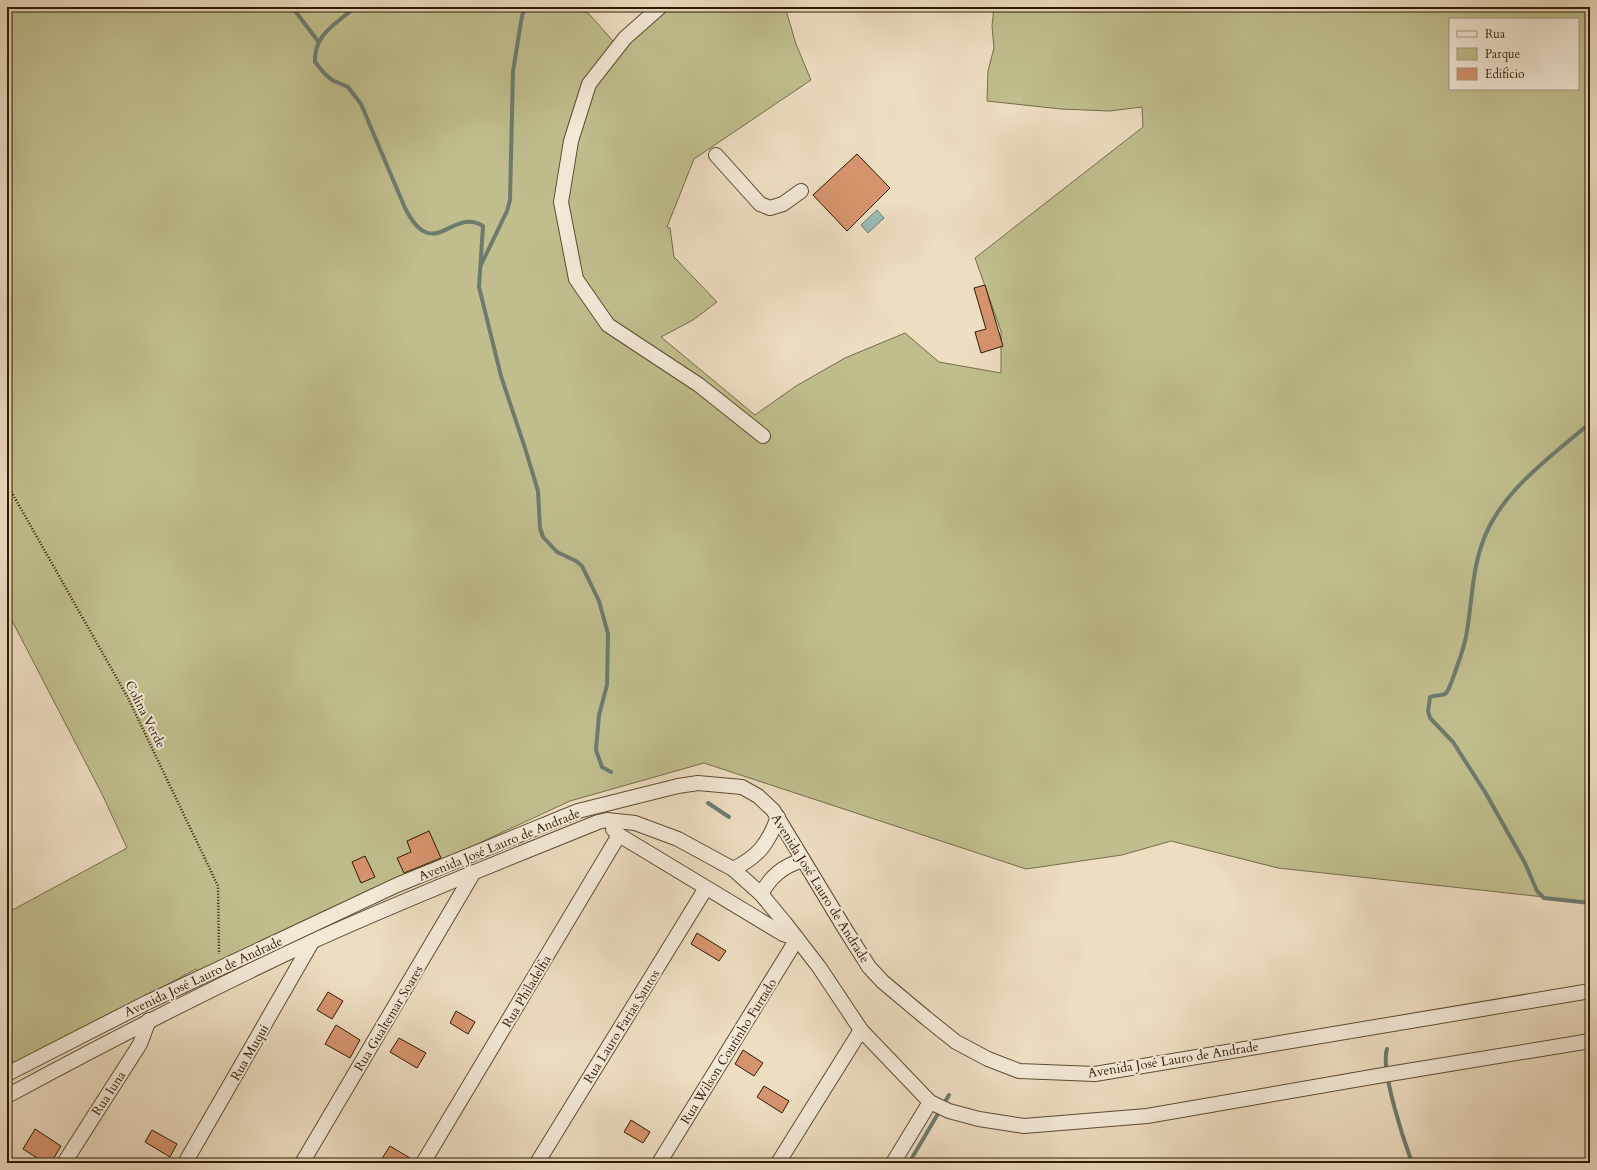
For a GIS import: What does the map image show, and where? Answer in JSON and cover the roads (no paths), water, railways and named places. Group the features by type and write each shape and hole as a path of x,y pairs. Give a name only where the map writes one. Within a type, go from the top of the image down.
{"street":[{"path":"660,7 626,38 589,84 571,141 561,202 576,279 608,325 699,385 763,436"},
{"path":"716,155 760,204 770,208 783,204 801,191"},
{"name":"Avenida José Lauro de Andrade","path":"7,1074 148,1002 397,885 578,811 678,786 698,783 742,787 758,796 773,810 778,817 844,929 883,982 956,1042 988,1059 1019,1071 1095,1074 1590,991"},
{"path":"733,869 747,862 761,850 771,835 778,817"},
{"path":"607,820 618,835 783,934 797,939"},
{"name":"Avenida José Lauro de Andrade","path":"7,1096 149,1020 312,942 474,872 598,822 607,820 635,823 678,839 733,869 761,894 797,939 819,967 861,1030 932,1104"},
{"name":"Rua Philadelfia","path":"423,1163 618,835"},
{"path":"761,894 768,882 778,872 790,864 803,860"},
{"name":"Rua Gualtemar Soares","path":"302,1163 474,872"},
{"name":"Rua Lauro Farias Santos","path":"537,1163 706,888"},
{"name":"Rua Wilson Coutinho Furtado","path":"659,1163 797,939"},
{"name":"Rua Muqui","path":"185,1163 312,942"},
{"name":"Rua Iuna","path":"64,1163 140,1044 149,1020"},
{"path":"778,1163 861,1030"},
{"path":"893,1163 932,1104 950,1111 1024,1126 1147,1116 1590,1041"}],"water":[{"path":"877,210 884,218 868,233 861,225"}],"waterway":[{"path":"292,7 318,41"},
{"path":"355,7 322,36 318,44 315,62 332,80 348,87 361,104 405,208 415,224 425,232 434,233 462,223 472,222 483,226 479,287 501,376 538,491 540,528 543,537 557,552 576,561 582,566 599,601 608,634 607,685 599,715 596,750 602,767 611,772"},
{"path":"481,265 507,211 510,200 513,71 522,16 525,7"},
{"path":"1590,423 1543,463 1513,492 1490,525 1482,544 1476,565 1469,620 1461,655 1448,691 1443,695 1430,697 1428,711 1430,718 1453,742 1485,792 1525,863 1537,891 1544,898 1590,903"},
{"path":"708,803 729,817"},
{"path":"1387,1049 1386,1059 1390,1088 1399,1123 1412,1163"},
{"path":"909,1163 949,1095"}]}
